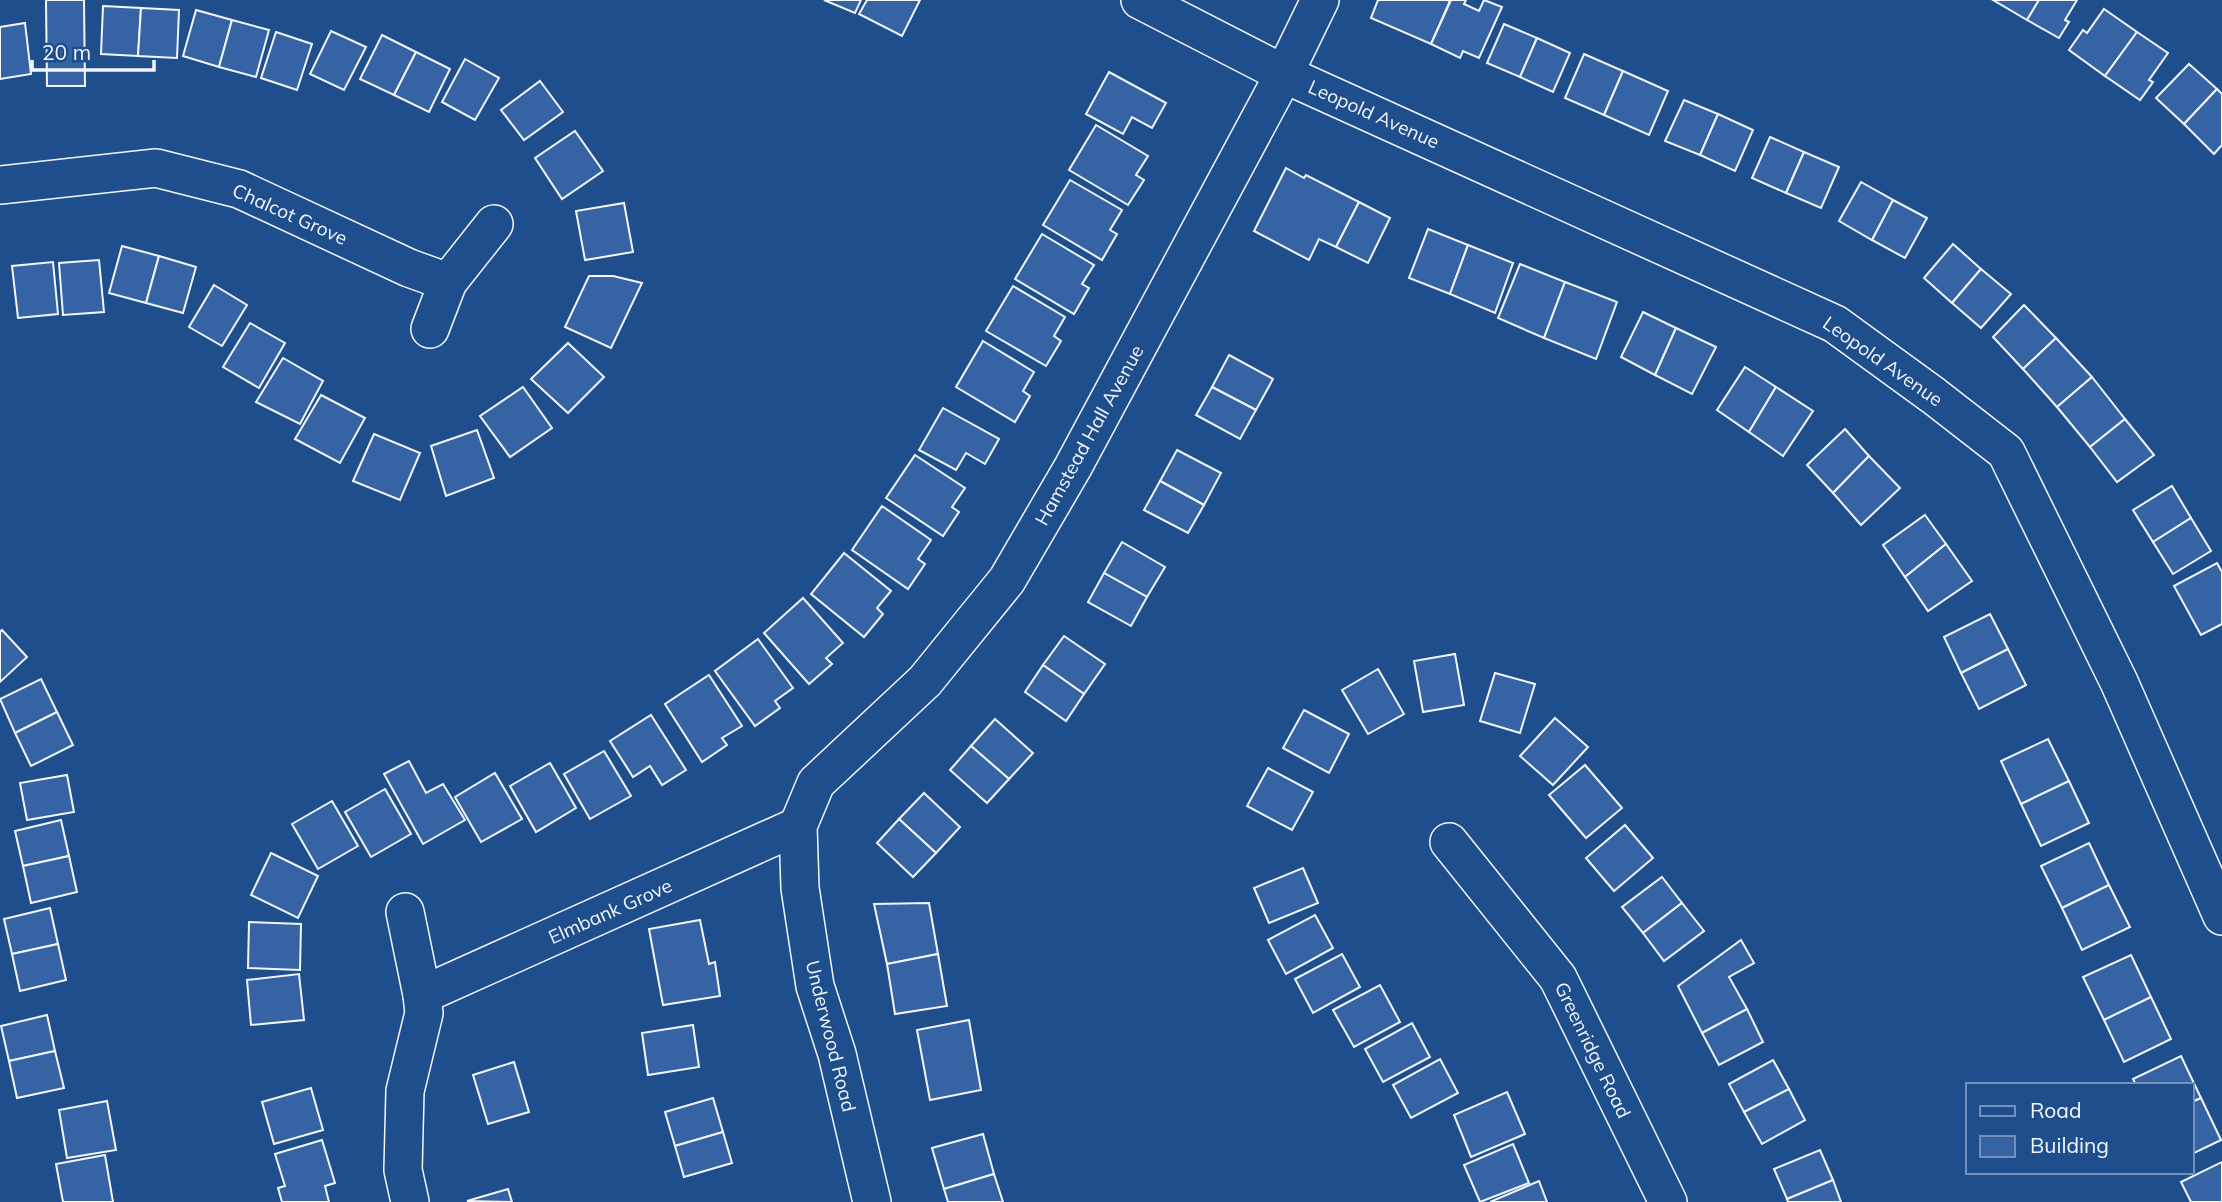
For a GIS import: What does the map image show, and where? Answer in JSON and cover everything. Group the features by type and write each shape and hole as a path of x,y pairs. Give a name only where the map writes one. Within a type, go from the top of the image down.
{"street":[{"name":"Leopold Avenue","path":"1140,0 1284,74 1835,324 2006,452 2119,682 2222,916"},
{"name":"Hamstead Hall Avenue","path":"798,826 816,783 925,681 1007,580 1073,467 1284,74 1320,0"},
{"name":"Chalcot Grove","path":"0,185 156,168 239,189 409,268 448,282"},
{"path":"430,329 448,282 494,224"},
{"name":"Elmbank Grove","path":"422,995 798,826"},
{"name":"Underwood Road","path":"798,826 800,888 815,986 837,1054 872,1202"},
{"name":"Greenridge Road","path":"1449,842 1558,978 1668,1202"},
{"path":"405,912 424,1013 405,1091 403,1170 410,1202"}],"building":[{"path":"46,0 84,0 85,86 47,86"},
{"path":"824,0 861,0 855,13"},
{"path":"867,0 920,0 902,36 859,14"},
{"path":"1378,0 1450,1 1431,44 1371,18"},
{"path":"1451,0 1466,0 1464,4 1479,11 1484,0 1502,7 1479,58 1463,51 1460,58 1431,44"},
{"path":"1993,0 2039,0 2027,20"},
{"path":"2039,0 2077,0 2065,20 2069,22 2059,38 2027,20"},
{"path":"103,6 141,8 138,56 101,54"},
{"path":"141,8 179,10 177,58 138,56"},
{"path":"2104,9 2137,32 2105,76 2069,50 2083,30 2087,33"},
{"path":"196,10 232,20 219,67 183,56"},
{"path":"232,20 269,30 256,77 219,67"},
{"path":"25,23 31,74 0,79 0,27"},
{"path":"1504,24 1537,38 1520,77 1487,63"},
{"path":"331,31 366,47 344,90 310,74"},
{"path":"276,32 312,44 297,90 261,78"},
{"path":"2137,32 2168,53 2149,80 2153,82 2140,100 2105,76"},
{"path":"382,35 416,52 394,95 360,79"},
{"path":"1537,38 1570,53 1553,92 1520,77"},
{"path":"416,52 450,69 429,112 394,95"},
{"path":"1584,54 1623,71 1604,115 1565,98"},
{"path":"465,59 499,78 475,120 442,102"},
{"path":"2189,64 2217,89 2184,124 2156,98"},
{"path":"1623,71 1668,91 1649,135 1604,115"},
{"path":"1109,72 1166,103 1152,128 1132,117 1123,134 1086,114"},
{"path":"540,81 563,112 524,140 501,110"},
{"path":"2217,89 2222,94 2222,145 2214,154 2184,124"},
{"path":"1684,100 1718,114 1700,155 1665,141"},
{"path":"1718,114 1753,130 1735,171 1700,155"},
{"path":"1096,125 1148,156 1136,175 1144,180 1128,205 1069,170"},
{"path":"575,131 603,171 562,199 535,158"},
{"path":"1770,137 1804,152 1786,193 1752,178"},
{"path":"1804,152 1839,167 1821,208 1786,193"},
{"path":"1286,168 1359,202 1336,247 1319,239 1309,260 1254,231"},
{"path":"1070,180 1122,210 1110,230 1117,234 1102,260 1043,225"},
{"path":"1861,182 1893,200 1872,240 1839,221"},
{"path":"1893,200 1927,218 1905,258 1872,240"},
{"path":"1359,202 1390,218 1368,263 1336,247"},
{"path":"624,203 633,252 585,260 576,211"},
{"path":"1428,229 1468,245 1450,294 1409,278"},
{"path":"1042,234 1094,265 1082,284 1089,288 1074,314 1015,279"},
{"path":"1953,244 1981,269 1952,303 1924,278"},
{"path":"1468,245 1513,263 1495,313 1450,294"},
{"path":"122,246 159,256 146,303 109,293"},
{"path":"159,256 196,267 183,313 146,303"},
{"path":"99,260 104,312 63,315 59,263"},
{"path":"53,262 58,314 18,318 12,266"},
{"path":"1520,264 1565,282 1544,338 1498,318"},
{"path":"1981,269 2011,294 1981,328 1952,303"},
{"path":"589,276 613,276 642,283 611,348 565,327"},
{"path":"1565,282 1617,302 1596,359 1544,338"},
{"path":"214,285 247,305 222,346 189,327"},
{"path":"1013,286 1065,317 1054,336 1061,341 1046,366 986,331"},
{"path":"2024,305 2056,338 2023,369 1993,337"},
{"path":"1643,312 1676,328 1655,375 1621,357"},
{"path":"250,323 285,343 259,388 223,367"},
{"path":"1676,328 1716,347 1692,394 1655,375"},
{"path":"2056,338 2092,377 2057,407 2023,369"},
{"path":"983,341 1034,372 1023,391 1030,396 1015,422 956,387"},
{"path":"568,343 604,377 568,413 531,379"},
{"path":"1229,355 1273,379 1256,410 1212,387"},
{"path":"283,358 323,381 300,424 256,402"},
{"path":"1745,367 1776,387 1749,432 1717,410"},
{"path":"2092,377 2125,419 2090,447 2057,407"},
{"path":"523,387 552,428 510,457 480,416"},
{"path":"1212,387 1256,410 1240,439 1196,415"},
{"path":"1776,387 1813,411 1783,456 1749,432"},
{"path":"321,395 365,418 340,463 295,439"},
{"path":"943,408 999,439 985,464 966,453 956,470 919,450"},
{"path":"2125,419 2154,455 2117,482 2090,447"},
{"path":"1845,429 1869,456 1833,493 1807,465"},
{"path":"477,430 494,478 446,496 431,446"},
{"path":"374,434 420,453 400,500 353,481"},
{"path":"1177,450 1221,473 1204,505 1160,481"},
{"path":"915,455 965,488 952,507 959,512 943,536 886,498"},
{"path":"1869,456 1900,488 1861,525 1833,493"},
{"path":"1160,481 1204,505 1188,533 1144,510"},
{"path":"2172,486 2191,518 2153,542 2133,510"},
{"path":"882,506 931,540 918,559 925,564 908,589 852,550"},
{"path":"1925,515 1946,544 1905,577 1883,545"},
{"path":"2191,518 2211,551 2173,574 2153,542"},
{"path":"1122,542 1165,567 1147,597 1104,573"},
{"path":"1946,544 1972,581 1928,611 1905,577"},
{"path":"844,553 891,591 877,608 883,614 864,637 811,594"},
{"path":"2217,563 2222,572 2222,624 2201,635 2174,586"},
{"path":"1104,573 1147,597 1131,626 1088,602"},
{"path":"803,598 843,643 826,658 832,664 809,684 764,633"},
{"path":"1990,614 2008,649 1961,673 1944,637"},
{"path":"2,630 27,657 0,682 0,632"},
{"path":"1064,636 1105,664 1084,694 1043,665"},
{"path":"758,639 793,688 775,701 780,708 755,726 715,671"},
{"path":"2008,649 2026,685 1979,709 1961,673"},
{"path":"1455,654 1464,705 1423,712 1414,661"},
{"path":"1043,665 1084,694 1066,721 1025,692"},
{"path":"1378,669 1404,714 1368,734 1342,690"},
{"path":"1495,673 1535,684 1520,733 1480,721"},
{"path":"709,675 742,726 722,738 727,745 702,762 665,704"},
{"path":"41,679 57,712 15,733 0,699"},
{"path":"1304,710 1349,734 1329,773 1283,748"},
{"path":"57,712 73,745 31,766 15,733"},
{"path":"651,715 686,770 662,785 650,766 633,777 610,741"},
{"path":"1555,718 1588,747 1553,785 1520,756"},
{"path":"995,719 1033,753 1009,779 971,746"},
{"path":"2048,739 2069,781 2021,804 2001,761"},
{"path":"971,746 1009,779 987,803 950,770"},
{"path":"604,751 631,796 590,819 564,774"},
{"path":"409,761 426,793 443,784 465,820 423,844 384,774"},
{"path":"550,763 576,808 536,832 510,786"},
{"path":"1585,765 1622,808 1586,838 1549,795"},
{"path":"1268,768 1313,792 1292,830 1247,806"},
{"path":"495,773 522,819 481,842 455,797"},
{"path":"67,775 74,812 27,820 20,783"},
{"path":"2069,781 2089,823 2041,846 2021,804"},
{"path":"385,789 411,834 371,857 345,812"},
{"path":"924,793 960,827 936,853 899,819"},
{"path":"332,801 358,846 318,869 292,824"},
{"path":"899,819 936,853 913,877 877,843"},
{"path":"61,820 69,856 23,866 15,831"},
{"path":"1625,825 1653,858 1614,891 1586,858"},
{"path":"2089,843 2109,885 2062,908 2041,866"},
{"path":"271,853 318,876 298,918 251,895"},
{"path":"69,856 77,892 31,903 23,866"},
{"path":"1303,868 1318,903 1269,923 1254,888"},
{"path":"1662,877 1682,903 1643,933 1622,907"},
{"path":"2109,885 2130,927 2082,950 2062,908"},
{"path":"929,903 938,954 887,964 874,904"},
{"path":"1682,903 1704,931 1664,961 1643,933"},
{"path":"50,908 58,944 12,954 4,919"},
{"path":"1315,915 1333,948 1286,974 1268,940"},
{"path":"700,920 709,964 715,962 720,996 663,1005 649,929"},
{"path":"249,922 301,924 300,970 248,968"},
{"path":"1741,940 1754,963 1729,977 1747,1009 1702,1033 1678,986"},
{"path":"58,944 66,980 20,991 12,954"},
{"path":"938,954 947,1006 895,1014 887,964"},
{"path":"1342,954 1360,987 1313,1013 1295,979"},
{"path":"2131,955 2151,997 2104,1020 2083,977"},
{"path":"299,974 304,1020 251,1025 247,980"},
{"path":"1380,985 1400,1022 1354,1047 1333,1010"},
{"path":"2151,997 2171,1039 2124,1062 2104,1020"},
{"path":"1747,1009 1763,1042 1719,1065 1702,1033"},
{"path":"47,1015 55,1051 9,1061 1,1026"},
{"path":"969,1020 981,1090 930,1100 917,1030"},
{"path":"1412,1023 1430,1057 1383,1082 1365,1049"},
{"path":"693,1025 699,1067 648,1075 642,1033"},
{"path":"55,1051 64,1088 17,1098 9,1061"},
{"path":"2181,1056 2194,1083 2135,1083 2133,1079"},
{"path":"1440,1059 1458,1093 1411,1118 1393,1085"},
{"path":"1773,1060 1789,1089 1744,1112 1729,1084"},
{"path":"514,1062 529,1112 488,1124 473,1075"},
{"path":"2194,1083 2201,1098 2194,1101"},
{"path":"311,1088 323,1130 274,1144 262,1102"},
{"path":"1789,1089 1805,1120 1762,1144 1744,1112"},
{"path":"1507,1092 1525,1134 1471,1157 1454,1115"},
{"path":"713,1098 723,1132 675,1146 665,1112"},
{"path":"2201,1098 2221,1140 2194,1153 2194,1101"},
{"path":"107,1101 116,1150 67,1158 59,1110"},
{"path":"723,1132 732,1163 684,1177 675,1146"},
{"path":"983,1134 994,1174 944,1189 932,1148"},
{"path":"322,1140 335,1183 325,1186 329,1202 282,1202 278,1188 285,1186 275,1154"},
{"path":"1513,1144 1529,1183 1480,1202 1464,1165"},
{"path":"1820,1150 1833,1180 1787,1199 1774,1169"},
{"path":"105,1155 113,1202 63,1202 56,1164"},
{"path":"2222,1162 2222,1202 2191,1202 2181,1182"},
{"path":"994,1174 1003,1202 948,1202 944,1189"},
{"path":"1833,1180 1841,1202 1788,1202 1787,1199"},
{"path":"1539,1181 1547,1202 1490,1202"},
{"path":"508,1189 512,1202 467,1201"}]}
